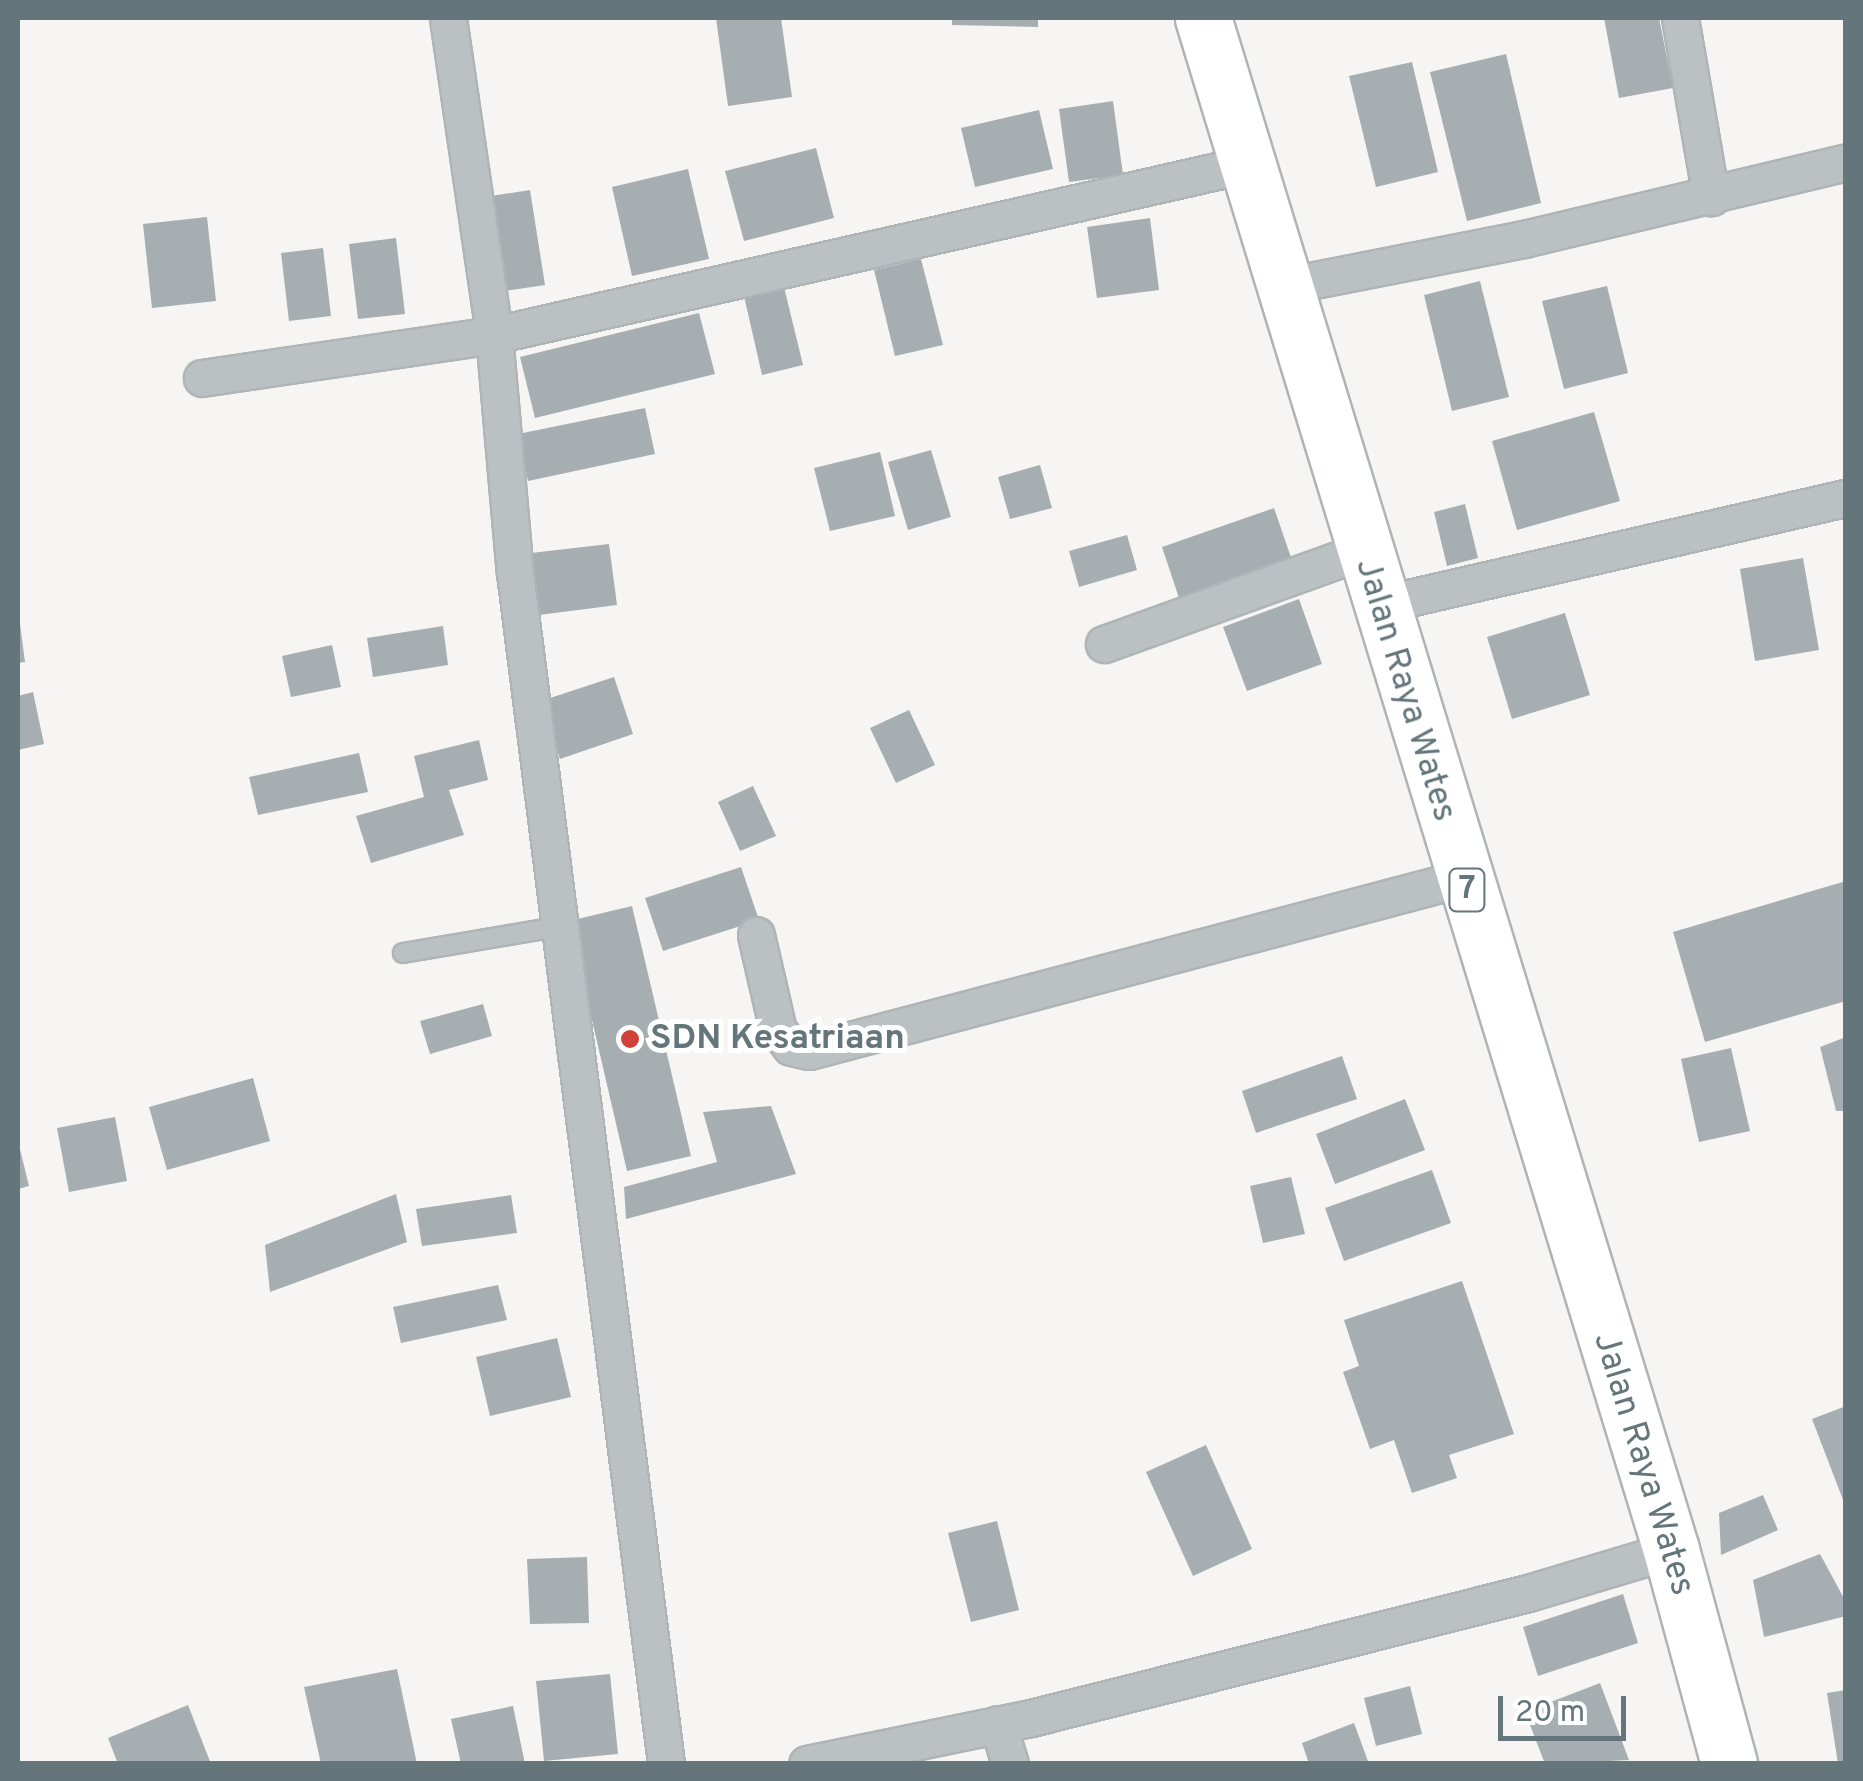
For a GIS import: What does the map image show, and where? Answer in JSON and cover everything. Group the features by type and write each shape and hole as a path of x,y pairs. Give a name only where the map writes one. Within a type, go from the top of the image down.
{"highway":[{"name":"Jalan Raya Wates","path":"1203,18 1378,605 1671,1550 1729,1764"}],"street":[{"path":"448,18 494,335 515,573 666,1764"},
{"path":"1680,18 1711,196"},
{"path":"1284,286 1711,196 1846,162"},
{"path":"202,378 494,335 1248,164"},
{"path":"1378,605 1846,498"},
{"path":"1104,644 1362,551"},
{"path":"756,935 778,1030 791,1047 809,1051 1463,878"},
{"path":"807,1764 998,1724 1528,1593 1671,1550"},
{"path":"998,1724 1010,1764"}],"lane":[{"path":"403,953 562,926"}],"building":[{"path":"716,18 781,18 792,97 728,106"},
{"path":"952,18 1038,18 1038,27 952,25"},
{"path":"1604,18 1659,18 1673,88 1619,98"},
{"path":"1506,54 1541,203 1467,221 1430,72"},
{"path":"1412,62 1438,172 1376,187 1349,76"},
{"path":"1113,101 1123,175 1069,182 1059,109"},
{"path":"1039,110 1053,169 975,187 961,128"},
{"path":"816,148 834,218 744,241 725,171"},
{"path":"688,169 709,259 632,276 612,187"},
{"path":"530,190 545,285 505,291 491,196"},
{"path":"207,217 216,301 152,308 143,224"},
{"path":"1150,218 1159,290 1097,298 1087,227"},
{"path":"396,238 405,314 358,319 349,244"},
{"path":"323,248 331,316 289,321 281,253"},
{"path":"921,259 943,345 895,356 874,270"},
{"path":"1480,281 1509,397 1452,411 1424,295"},
{"path":"1607,286 1628,373 1564,389 1542,301"},
{"path":"784,287 803,365 762,375 744,296"},
{"path":"699,313 715,374 535,418 520,357"},
{"path":"645,408 655,454 528,481 518,434"},
{"path":"1594,412 1620,501 1517,530 1492,441"},
{"path":"931,450 951,517 908,530 888,462"},
{"path":"880,452 895,516 830,531 814,468"},
{"path":"1040,465 1052,508 1010,519 998,477"},
{"path":"1465,504 1478,558 1447,566 1434,512"},
{"path":"1274,508 1295,569 1182,607 1162,547"},
{"path":"1127,535 1137,570 1079,587 1069,551"},
{"path":"609,544 617,605 539,615 531,553"},
{"path":"1803,558 1819,650 1755,661 1740,569"},
{"path":"1299,599 1322,664 1247,691 1223,627"},
{"path":"1565,613 1590,695 1512,719 1487,637"},
{"path":"18,625 25,662 18,663"},
{"path":"443,626 448,665 373,677 367,638"},
{"path":"332,645 341,687 291,697 282,656"},
{"path":"614,677 633,734 560,759 541,701"},
{"path":"33,692 44,744 18,750 18,696"},
{"path":"909,710 935,765 896,783 870,728"},
{"path":"479,740 488,780 449,790 464,835 371,863 356,816 424,797 414,756"},
{"path":"359,753 368,792 258,815 249,777"},
{"path":"753,786 776,836 740,851 718,802"},
{"name":"SDN Kesatriaan","path":"741,867 759,920 663,951 645,898"},
{"path":"1846,881 1846,1001 1705,1042 1673,932"},
{"name":"SDN Kesatriaan","path":"632,906 691,1156 627,1171 569,921"},
{"path":"483,1004 492,1036 430,1054 420,1021"},
{"path":"1846,1037 1846,1111 1836,1111 1820,1047"},
{"path":"1731,1048 1750,1131 1699,1142 1681,1059"},
{"path":"1342,1056 1357,1099 1256,1133 1242,1091"},
{"path":"253,1078 270,1141 167,1170 149,1107"},
{"path":"1405,1099 1425,1150 1335,1184 1316,1134"},
{"path":"771,1106 796,1174 626,1219 624,1187 717,1162 703,1112"},
{"path":"115,1117 127,1181 69,1192 57,1128"},
{"path":"18,1141 29,1186 18,1189"},
{"path":"1432,1170 1451,1223 1344,1261 1325,1208"},
{"path":"1291,1177 1305,1234 1263,1243 1250,1186"},
{"path":"396,1194 407,1242 270,1292 265,1245"},
{"path":"511,1195 517,1233 422,1246 416,1209"},
{"path":"1462,1281 1514,1434 1449,1455 1457,1478 1412,1493 1394,1440 1370,1449 1343,1372 1359,1366 1344,1320"},
{"path":"498,1285 507,1320 401,1343 393,1307"},
{"path":"557,1338 571,1397 490,1416 476,1357"},
{"path":"1846,1406 1846,1505 1845,1505 1812,1419"},
{"path":"1206,1445 1252,1549 1193,1576 1146,1472"},
{"path":"1763,1495 1778,1530 1721,1555 1719,1513"},
{"path":"997,1521 1019,1610 971,1622 948,1533"},
{"path":"1820,1554 1846,1602 1846,1616 1764,1637 1753,1580"},
{"path":"587,1557 589,1623 530,1624 527,1559"},
{"path":"1623,1594 1638,1643 1538,1676 1523,1627"},
{"path":"397,1669 417,1764 321,1764 304,1687"},
{"path":"610,1674 618,1754 544,1761 536,1681"},
{"path":"1600,1683 1629,1760 1545,1764 1525,1712"},
{"path":"1410,1686 1422,1734 1376,1746 1364,1698"},
{"path":"1846,1690 1846,1764 1838,1764 1827,1693"},
{"path":"188,1705 211,1764 118,1764 108,1738"},
{"path":"513,1706 525,1764 461,1764 451,1719"},
{"path":"1354,1723 1369,1764 1309,1764 1302,1743"}],"place":[{"name":"SDN Kesatriaan","path":"630,1039"}]}
